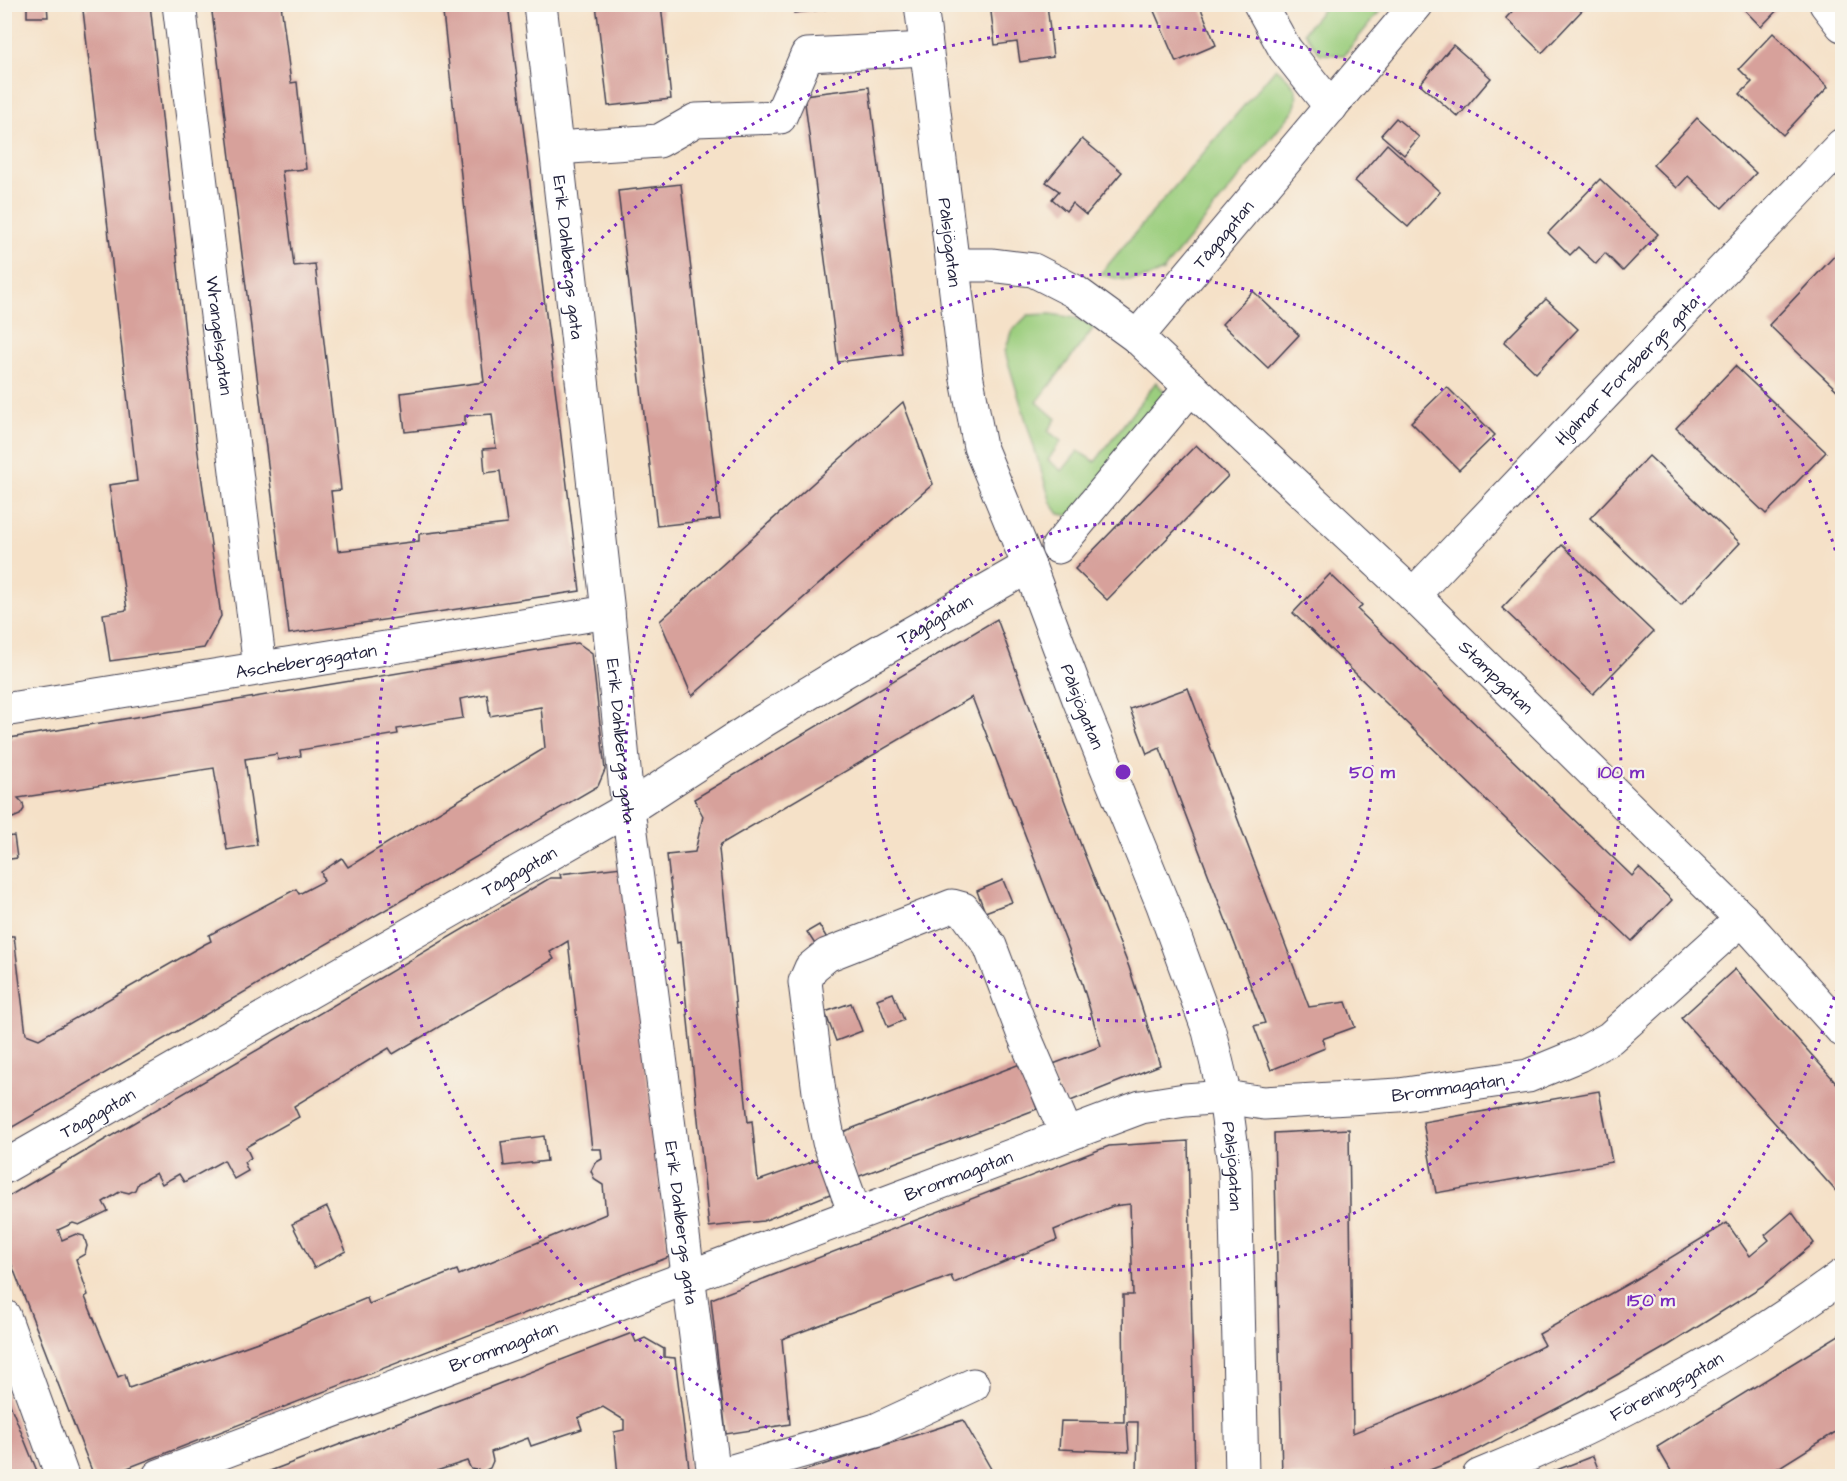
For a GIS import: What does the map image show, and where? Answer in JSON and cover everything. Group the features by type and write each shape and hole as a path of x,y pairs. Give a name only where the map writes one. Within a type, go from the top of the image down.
{"street":[{"name":"Wrangelsgatan","path":"179,4 260,668"},
{"name":"Erik Dahlbergs gata","path":"540,4 609,612 628,809 687,1277 715,1476"},
{"name":"Pålsjögatan","path":"921,4 966,374 980,447 1167,915 1209,1031 1225,1097 1235,1171 1242,1476"},
{"path":"1260,4 1285,49 1331,107"},
{"name":"Tågagatan","path":"1137,337 1417,4"},
{"path":"1826,4 1842,25"},
{"path":"556,148 659,141 696,120 780,117 807,55 926,50"},
{"name":"Hjalmar Forsbergs gata","path":"1413,595 1842,146"},
{"path":"953,266 992,265 1032,270 1074,291 1137,337"},
{"name":"Stampgatan","path":"1137,337 1413,595 1742,919 1842,1030"},
{"path":"1058,547 1191,387"},
{"name":"Tågagatan","path":"4,1167 628,809 818,688 1029,566"},
{"name":"Aschebergsgatan","path":"4,710 609,612"},
{"path":"855,1214 829,1142 819,1092 806,982 811,968 827,955 952,906 963,909 990,946 1023,1033 1067,1135"},
{"name":"Brommagatan","path":"159,1476 1141,1107 1225,1097 1264,1103 1399,1095 1528,1076 1579,1055 1610,1038 1742,919"},
{"name":"Föreningsgatan","path":"1479,1476 1623,1412 1798,1309 1842,1276"},
{"path":"4,1316 62,1476"},
{"path":"715,1476 876,1430 973,1385"}],"green space":[{"path":"1327,4 1385,5 1344,55 1320,54 1304,32"},
{"path":"1276,68 1294,86 1297,96 1294,110 1163,271 1146,278 1132,280 1100,274"},
{"path":"1050,314 1075,318 1095,326 1037,402 1056,419 1048,431 1061,441 1048,460 1062,471 1078,451 1095,462 1156,382 1167,395 1071,516 1059,514 1051,503 1005,352 1011,332 1028,315"}],"building":[{"path":"27,4 47,4 48,17 27,17"},
{"path":"87,4 150,4 197,446 221,616 204,648 110,661 103,614 127,610 109,485 137,481 83,10 87,9"},
{"path":"211,4 281,4 291,83 297,82 306,169 282,171 294,266 315,264 341,490 331,491 338,551 419,541 419,534 507,524 500,471 485,473 483,449 496,448 492,414 465,416 465,425 405,432 401,393 484,382 442,4 508,4 580,591 289,634"},
{"path":"596,4 661,4 671,99 608,106"},
{"path":"793,4 855,4 855,6 794,13"},
{"path":"990,4 1047,4 1053,57 1020,62 1017,42 995,45"},
{"path":"1151,4 1199,4 1216,45 1176,62"},
{"path":"1519,4 1588,4 1542,53 1506,18"},
{"path":"1739,4 1783,4 1761,27"},
{"path":"1773,33 1828,87 1783,135 1740,94 1752,82 1739,69"},
{"path":"1453,45 1491,78 1458,117 1420,84"},
{"path":"869,87 902,354 838,362 804,95"},
{"path":"1396,118 1419,137 1404,155 1381,135"},
{"path":"1697,118 1756,173 1722,208 1688,176 1677,188 1653,165"},
{"path":"1082,139 1122,172 1086,215 1072,203 1066,211 1052,199 1059,191 1046,182"},
{"path":"1387,144 1440,192 1408,227 1355,181"},
{"path":"1600,179 1658,234 1623,271 1605,253 1596,264 1578,247 1570,255 1548,233"},
{"path":"681,184 720,519 657,526 618,191"},
{"path":"1842,248 1842,388 1839,392 1769,325"},
{"path":"1253,291 1299,335 1268,368 1222,324"},
{"path":"1546,299 1578,329 1536,373 1504,342"},
{"path":"1735,366 1826,452 1766,514 1676,428"},
{"path":"1447,387 1495,435 1459,470 1411,422"},
{"path":"903,402 933,484 692,696 660,621"},
{"path":"1196,445 1228,476 1107,600 1075,569"},
{"path":"1649,456 1740,543 1681,605 1590,518"},
{"path":"1562,545 1653,632 1593,694 1502,608"},
{"path":"1330,574 1362,605 1358,610 1632,876 1639,868 1672,900 1632,941 1293,613"},
{"path":"997,619 1129,967 1160,1065 1063,1104 1048,1066 1101,1046 1082,983 972,697 721,844 719,849 748,1122 752,1121 758,1181 820,1159 830,1194 763,1221 709,1227 680,942 677,943 667,855 695,852 703,816 694,799"},
{"path":"578,643 592,653 605,770 598,786 4,1132 4,918 8,936 14,936 26,1034 39,1039 211,941 209,935 296,889 299,894 324,881 321,872 342,858 348,867 545,748 541,707 490,716 487,694 460,699 463,718 397,729 398,734 300,750 301,756 278,760 277,754 245,759 257,845 227,850 214,768 18,798 23,803 24,809 20,815 13,818 4,812 4,739"},
{"path":"1188,688 1309,1007 1346,1002 1355,1027 1322,1039 1325,1048 1271,1070 1254,1026 1265,1023 1160,748 1147,754 1130,709"},
{"path":"14,836 17,858 4,860 4,837"},
{"path":"622,867 669,1257 107,1476 94,1476 4,1245 4,1199 550,878 561,878 560,874","holes":["568,941 592,1149 601,1149 602,1159 595,1163 591,1171 595,1180 603,1185 606,1214 459,1275 457,1270 369,1304 367,1298 283,1333 129,1388 125,1374 118,1377 85,1297 88,1295 76,1259 85,1254 87,1246 84,1236 76,1234 62,1240 58,1230 73,1223 79,1225 108,1211 103,1202 121,1191 129,1193 135,1190 138,1183 156,1173 162,1184 179,1174 184,1182 224,1160 234,1179 248,1171 244,1162 251,1158 246,1147 299,1117 294,1106 389,1048 393,1054 554,959 550,952"]},
{"path":"1003,880 1012,902 985,912 977,891"},
{"path":"819,925 831,945 820,952 807,932"},
{"path":"1735,969 1842,1089 1842,1198 1681,1018"},
{"path":"893,993 904,1020 888,1027 877,999"},
{"path":"851,1003 862,1031 836,1041 825,1012"},
{"path":"1020,1064 1037,1109 857,1177 840,1133"},
{"path":"1599,1091 1612,1162 1436,1193 1423,1122"},
{"path":"1349,1129 1353,1433 1438,1399 1545,1345 1539,1334 1631,1282 1727,1223 1750,1256 1769,1240 1765,1235 1792,1212 1814,1243 1764,1285 1669,1345 1573,1400 1465,1456 1415,1476 1282,1476 1274,1133"},
{"path":"544,1136 547,1161 504,1166 501,1142"},
{"path":"1188,1141 1195,1476 1137,1476 1138,1422 1127,1422 1129,1452 1059,1449 1061,1421 1124,1422 1123,1295 1133,1295 1130,1204 1113,1206 1054,1230 1057,1240 954,1283 951,1276 782,1339 790,1424 726,1434 711,1299 1109,1146"},
{"path":"327,1207 346,1251 314,1268 292,1224"},
{"path":"632,1333 636,1342 645,1338 664,1349 664,1357 675,1358 690,1476 618,1476 614,1432 624,1430 624,1420 603,1407 578,1418 582,1429 531,1446 528,1438 491,1452 493,1461 490,1468 484,1471 471,1469 467,1461 421,1476 257,1476"},
{"path":"1842,1333 1842,1428 1765,1476 1674,1476 1657,1447"},
{"path":"5,1392 39,1476 4,1476"},
{"path":"963,1420 995,1476 788,1476"},
{"path":"1593,1456 1601,1476 1541,1476"}]}
